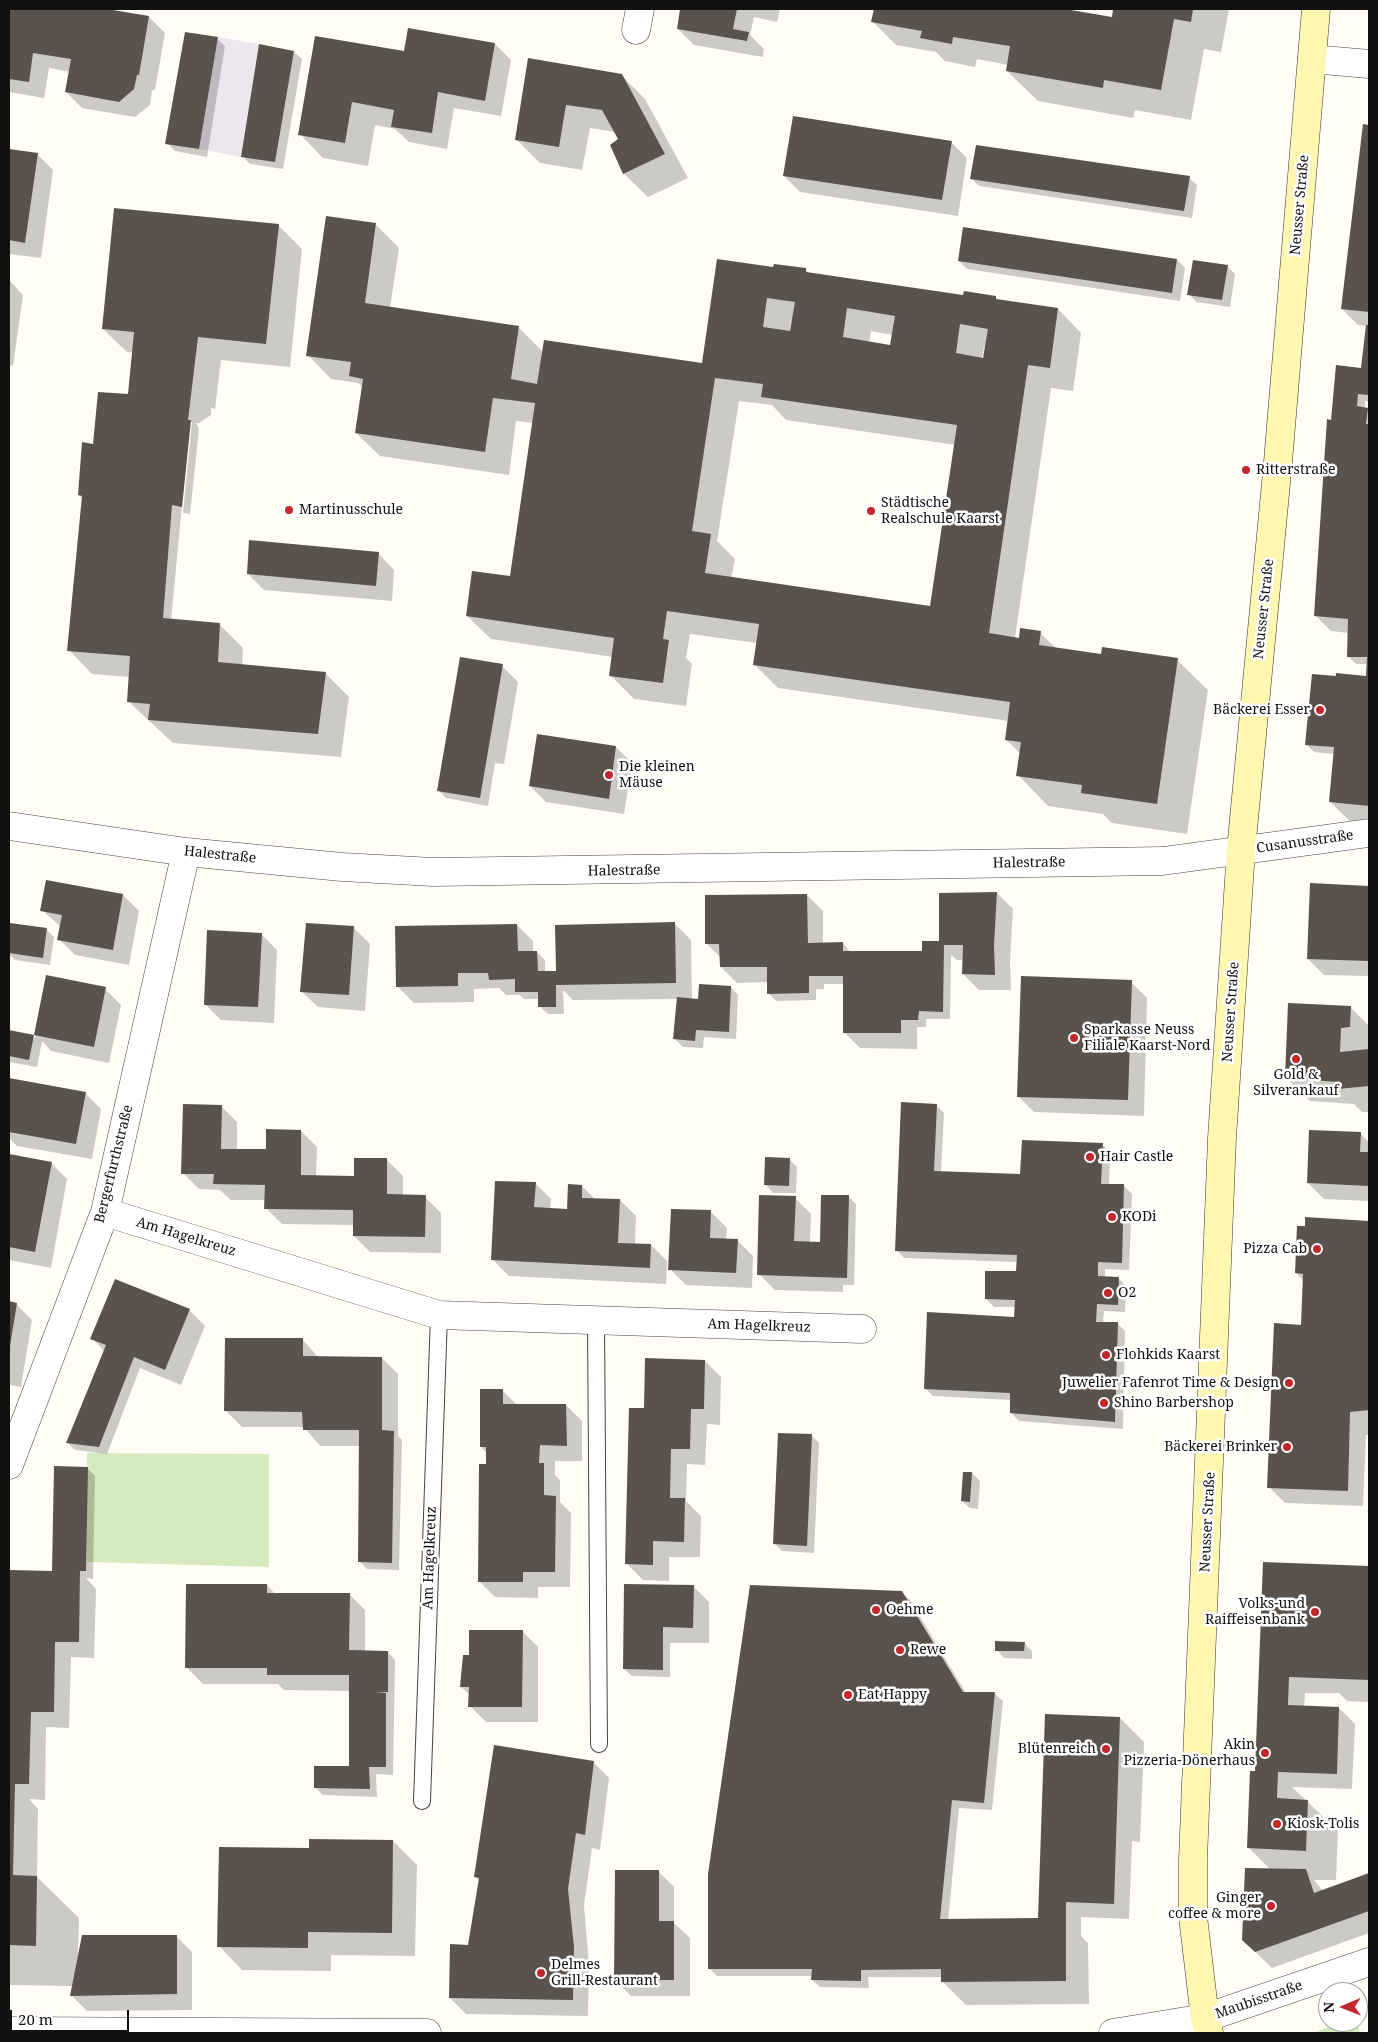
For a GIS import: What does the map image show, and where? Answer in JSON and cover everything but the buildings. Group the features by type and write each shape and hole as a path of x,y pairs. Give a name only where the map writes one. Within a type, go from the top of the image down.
{"main road":[{"name":"Neusser Straße","path":"1207,2026 1193,1917 1193,1859 1222,1138 1241,850 1278,462 1316,9"}],"street":[{"path":"1312,59 1369,64"},
{"name":"Halestraße","path":"9,826 186,852 342,868 433,872 1164,861 1241,850"},
{"name":"Cusanusstraße","path":"1241,850 1369,833"},
{"name":"Bergerfurthstraße","path":"9,1465 105,1212 186,852"},
{"name":"Am Hagelkreuz","path":"105,1212 439,1315 862,1329"},
{"name":"Maubisstraße","path":"1113,2033 1207,2026 1369,1962"},
{"path":"9,2031 427,2033"}],"lane":[{"name":"Am Hagelkreuz","path":"422,1801 439,1315"},
{"path":"596,1320 599,1744"}],"shaded area":[{"path":"218,37 259,44 241,157 199,149"}],"green space":[{"path":"87,1453 269,1454 269,1567 87,1562"},
{"path":"1318,2031 1360,2033 1313,2033"}],"place":[{"name":"Ritterstraße","path":"1246,470"},
{"name":"Martinusschule","path":"289,510"},
{"name":"Städtische Realschule Kaarst","path":"871,511"},
{"name":"Bäckerei Esser","path":"1320,710"},
{"name":"Die kleinen Mäuse","path":"609,775"},
{"name":"Sparkasse Neuss Filiale Kaarst-Nord","path":"1074,1038"},
{"name":"Gold & Silverankauf","path":"1296,1059"},
{"name":"Hair Castle","path":"1090,1157"},
{"name":"KODi","path":"1112,1217"},
{"name":"Pizza Cab","path":"1317,1249"},
{"name":"O2","path":"1108,1293"},
{"name":"Flohkids Kaarst","path":"1106,1355"},
{"name":"Juwelier Fafenrot Time & Design","path":"1289,1383"},
{"name":"Shino Barbershop","path":"1104,1403"},
{"name":"Bäckerei Brinker","path":"1287,1447"},
{"name":"Oehme","path":"876,1610"},
{"name":"Volks-und Raiffeisenbank","path":"1315,1612"},
{"name":"Rewe","path":"900,1650"},
{"name":"Eat Happy","path":"848,1695"},
{"name":"Blütenreich","path":"1106,1749"},
{"name":"Akin Pizzeria-Dönerhaus","path":"1265,1753"},
{"name":"Kiosk-Tolis","path":"1277,1824"},
{"name":"Ginger coffee & more","path":"1271,1906"},
{"name":"Delmes Grill-Restaurant","path":"541,1973"}]}
